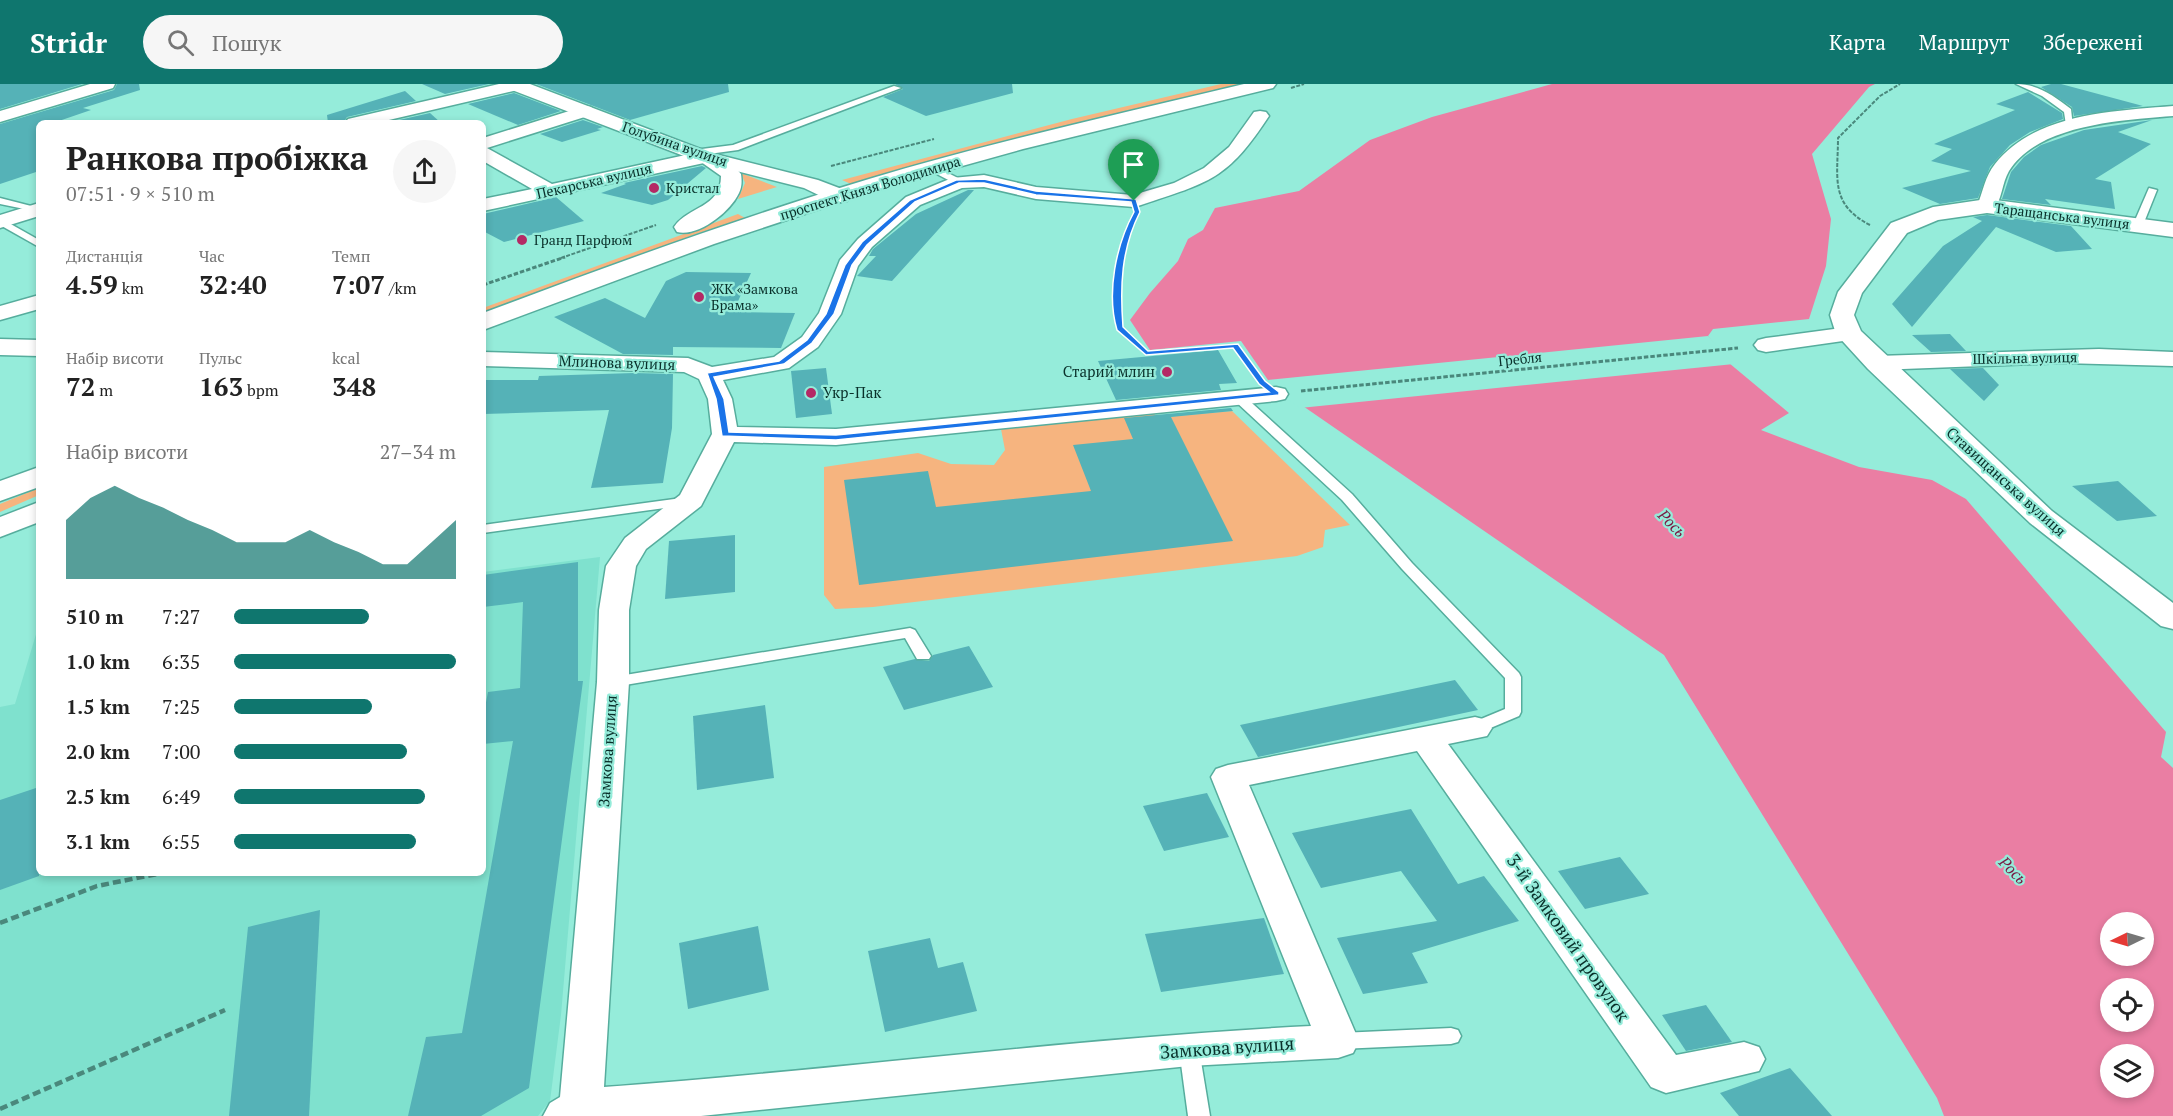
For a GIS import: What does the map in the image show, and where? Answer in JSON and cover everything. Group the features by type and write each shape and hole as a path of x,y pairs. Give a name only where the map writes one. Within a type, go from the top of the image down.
{"main road":[{"name":"Голубина вулиця","path":"517,84 699,155 811,184 839,196"},
{"name":"проспект Князя Володимира","path":"494,296 811,184 934,148 1198,84"},
{"name":"проспект Князя Володимира","path":"486,321 711,237 839,196 932,168 1096,125 1267,84"},
{"path":"685,227 710,212 727,198 733,185 731,174 699,155"},
{"name":"Таращанська вулиця","path":"1849,334 1842,315 1850,292 1899,228 1933,214 1987,206 2173,230"},
{"name":"Ставищанська вулиця","path":"1849,334 2041,517 2173,619"},
{"path":"0,347 36,348"},
{"path":"0,492 36,477"},
{"path":"0,528 36,512"}],"street":[{"path":"0,117 107,84"},
{"path":"367,120 517,84"},
{"path":"486,143 585,111"},
{"path":"1987,206 2001,168 2028,142 2070,125 2170,113"},
{"path":"1260,116 1244,142 1221,167 1189,185 1134,201 1036,193 984,181 958,182 913,201 865,243 848,265 830,314 810,342 781,363 709,375 720,399 725,434 857,436 1276,394"},
{"path":"486,155 550,191"},
{"name":"Пекарська вулиця","path":"486,204 699,155"},
{"path":"1,221 36,211"},
{"path":"0,313 36,303"},
{"path":"1766,345 1849,334"},
{"name":"Шкільна вулиця","path":"1877,363 2095,356 2173,359"},
{"name":"Млинова вулиця","path":"486,359 688,365 709,375"},
{"name":"Замкова вулиця","path":"725,434 692,500 635,544 621,566 614,610 613,682 573,1111 1189,1049 1338,1041"},
{"path":"1338,1041 1227,777 1475,728"},
{"name":"3-й Замковий провулок","path":"1425,737 1666,1075 1743,1059"}],"lane":[{"path":"2020,84 2045,94 2068,111 2070,125"},
{"path":"699,155 735,148 897,88"},
{"path":"932,168 958,182"},
{"path":"2138,225 2152,190"},
{"path":"0,201 36,210"},
{"path":"1,221 36,242"},
{"path":"1239,398 1347,496 1407,566 1513,677 1513,712 1475,728"},
{"path":"486,529 692,500"},
{"path":"613,682 910,633 923,656"},
{"path":"1338,1041 1451,1036"},
{"path":"1189,1049 1199,1116"}],"path":[{"path":"1894,234 1855,219 1846,212 1838,197 1838,138 1880,96 1900,84"},
{"path":"1134,201 1137,212 1127,231 1116,287 1119,328 1146,353 1235,346 1262,382 1276,394"},
{"name":"Гребля","path":"1276,394 1766,345"},
{"path":"0,923 97,886 147,876"},
{"path":"0,1109 225,1010"}],"shaded area":[{"path":"1221,84 1246,84 851,184 842,180 1072,119"},
{"path":"741,173 777,187 738,199 745,183"},
{"path":"738,214 745,218 696,234 486,313 486,307"},
{"path":"1232,411 1350,525 1325,530 1323,547 1297,556 873,607 835,609 824,595 824,467 918,453 951,464 994,465 1005,450 1001,429 1154,413 1156,418"},
{"path":"36,489 36,496 0,512 0,504"},
{"path":"600,557 561,1015 550,1101 538,1116 0,1116 0,707 15,704 36,634 36,876 486,876 486,572"}],"water":[{"name":"Рось","path":"1552,84 1875,84 1869,87 1812,154 1831,219 1826,266 1809,319 1713,329 1708,336 1729,363 1789,413 1761,430 1859,467 1932,480 1966,499 2166,732 2161,757 2173,768 2173,1116 1944,1116 1937,1098 1664,655 1300,404 1268,380 1241,341 1150,350 1130,320 1178,261 1188,239 1203,230 1215,208 1299,191 1370,140 1432,117"}],"pier":[{"path":"1708,336 1734,364 1300,408 1272,387 1268,380"}],"building":[{"path":"0,84 82,84 0,109"},
{"path":"117,84 139,84 140,90 83,108 91,110 62,120 36,120 36,172 0,184 0,124 114,90"},
{"path":"422,84 489,84 445,94"},
{"path":"536,84 728,84 729,92 630,120"},
{"path":"895,84 1012,84 1013,93 926,116 883,97 903,89"},
{"path":"2061,84 2143,106 2074,116 2072,107 2041,87"},
{"path":"405,91 416,101 347,117 345,120 328,120 327,115"},
{"path":"2028,92 2062,113 2063,119 2030,132 2010,145 1990,167 1978,198 1940,204 1902,188 1971,171 1931,161 1952,149 1934,144 2015,110 1996,104"},
{"path":"514,93 561,111 518,125 468,104"},
{"path":"430,113 438,120 399,120"},
{"path":"583,120 603,127 597,129 601,130 562,142 540,134"},
{"path":"2152,120 2118,132 2151,144 2095,179 2111,182 2115,209 2045,199 2051,205 2002,199 2011,172 2024,157 2041,145 2084,130"},
{"path":"702,166 706,168 668,200 652,205 601,193 626,184 624,183"},
{"path":"968,190 974,190 892,281 857,276 876,256 869,256 873,249 916,214"},
{"path":"556,197 584,221 504,242 486,233 486,213"},
{"path":"1987,215 2071,226 2092,249 2056,252 1996,227 1912,327 1892,304 1943,246 1982,221 1973,217"},
{"name":"ЖК «Замкова Брама»","path":"686,272 751,273 733,312 795,313 781,348 673,347 673,355 623,354 554,317 605,298 645,318 666,281"},
{"path":"1950,334 1966,351 1931,352 1912,335"},
{"name":"Старий млин","path":"1218,350 1237,383 1219,384 1221,390 1116,400 1098,361"},
{"name":"Укр-Пак","path":"826,368 832,414 796,418 791,371"},
{"path":"1983,368 1999,385 1984,401 1950,369"},
{"path":"673,374 672,428 663,483 591,488 609,410 486,414 486,380 538,380 539,376"},
{"path":"1231,408 1233,411 1171,417 1233,541 859,585 844,480 928,471 936,507 1091,491 1073,445 1133,439 1124,418"},
{"path":"2118,481 2157,516 2117,521 2072,486"},
{"path":"735,535 735,592 665,599 669,541"},
{"path":"578,562 578,681 583,681 529,1088 481,1116 408,1116 426,1037 462,1033 513,741 486,744 486,702 488,692 520,688 523,602 486,607 486,575"},
{"path":"969,646 993,687 904,710 883,667 915,659 929,661 933,655"},
{"path":"1455,680 1478,710 1258,757 1240,725"},
{"path":"765,705 774,778 697,790 693,716"},
{"path":"36,788 36,876 39,876 0,890 0,800"},
{"path":"1207,793 1229,837 1164,851 1143,806"},
{"path":"1411,809 1458,884 1484,876 1519,921 1412,953 1428,983 1363,994 1337,938 1437,921 1401,871 1321,888 1292,833"},
{"path":"1620,857 1649,894 1585,909 1558,871"},
{"path":"320,910 309,1116 229,1116 248,927"},
{"path":"1264,918 1284,974 1161,992 1145,934"},
{"path":"758,926 769,990 688,1009 679,943"},
{"path":"930,938 938,968 963,962 977,1011 885,1032 868,951"},
{"path":"1706,1005 1732,1042 1686,1051 1662,1015"},
{"path":"1790,1068 1832,1116 1739,1116 1720,1093"}],"place":[{"name":"Кристал","path":"654,188"},
{"name":"Гранд Парфюм","path":"522,240"},
{"name":"ЖК «Замкова Брама»","path":"699,297"},
{"name":"Старий млин","path":"1167,372"},
{"name":"Укр-Пак","path":"811,393"}],"route":[{"path":"984,181 1036,193 1134,201 1137,212 1127,231 1116,287 1119,328 1146,353 1235,346 1262,382 1276,394 836,437 725,434 720,399 709,375 781,363 810,342 830,314 848,265 865,243 913,201 958,182 984,181"}]}
